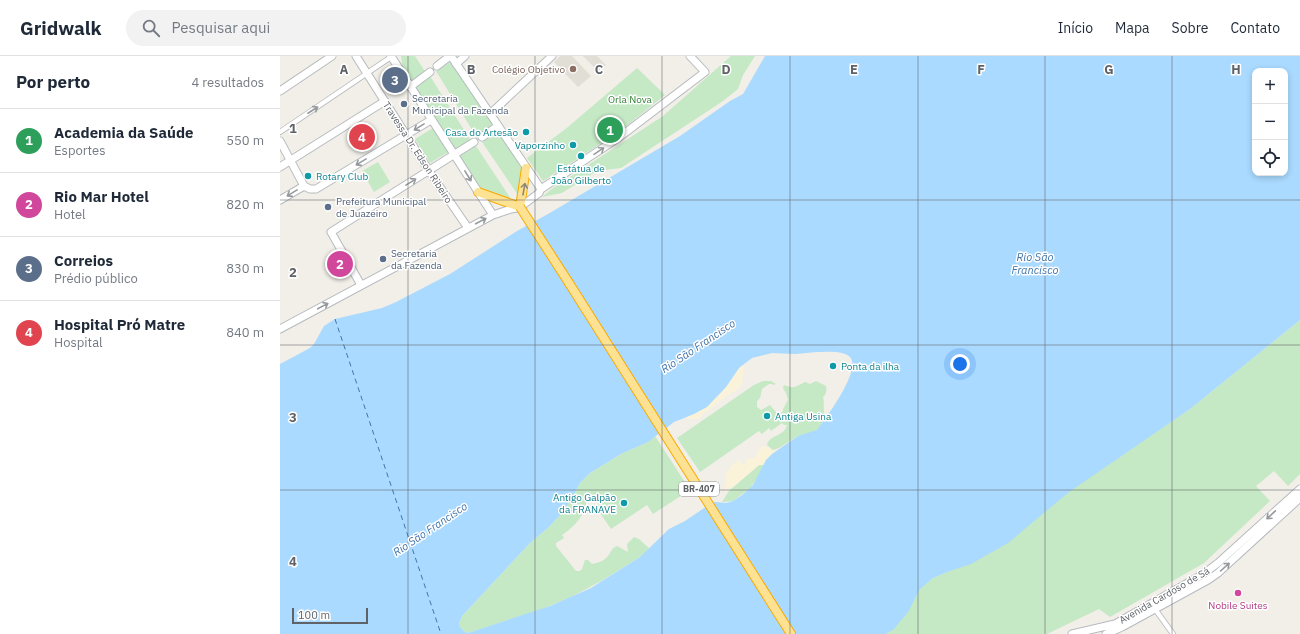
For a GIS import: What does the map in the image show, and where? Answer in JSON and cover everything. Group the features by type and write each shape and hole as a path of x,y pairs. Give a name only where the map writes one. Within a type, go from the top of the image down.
{"highway":[{"path":"478,192 519,208 526,170"},
{"name":"BR-407","path":"519,208 568,283 568,293 597,337 607,344 791,634"}],"street":[{"path":"280,91 332,56"},
{"name":"Travessa Dr. Edson Ribeiro","path":"356,56 406,135 468,228"},
{"path":"280,132 368,74 391,56 493,215"},
{"path":"437,66 450,56 526,170 540,188"},
{"path":"456,64 465,56"},
{"path":"490,114 552,56"},
{"path":"280,328 493,215 519,208 539,193 540,188 621,136 705,72 690,56"},
{"path":"410,87 430,72"},
{"path":"280,167 385,100"},
{"path":"280,141 291,159 304,186 310,189 316,189 431,120"},
{"path":"482,137 498,126"},
{"path":"361,286 331,232 474,142"},
{"path":"280,200 304,186"},
{"name":"Avenida Cardoso de Sá","path":"1072,634 1115,624 1202,575 1218,563 1300,489"},
{"name":"Avenida Cardoso de Sá","path":"1106,634 1122,627 1214,576 1300,498"},
{"path":"1155,609 1172,634"}],"shaded area":[{"name":"Colégio Objetivo","path":"560,56 572,56 591,76 578,87 554,62"},
{"path":"583,56 597,56 606,65 598,71"}],"green space":[{"path":"401,56 415,56 426,73 410,83 403,70"},
{"path":"731,56 755,56 743,75 738,89 723,101 621,168 597,171 562,193 542,197 553,188 663,116"},
{"path":"452,61 492,121 491,127 477,138 436,71"},
{"name":"Orla Nova","path":"637,68 665,95 620,131 543,181 527,158 568,127"},
{"path":"430,76 471,141 459,149 455,149 412,87"},
{"path":"433,128 448,152 430,163 415,139"},
{"path":"498,132 522,169 520,198 482,142"},
{"path":"476,146 513,202 480,191 458,157"},
{"path":"378,162 390,182 374,192 362,171"},
{"path":"1300,320 1300,474 1288,486 1274,471 1256,486 1270,501 1204,563 1110,617 1099,609 1047,634 805,634 927,583 933,578 950,571 1190,409"},
{"path":"763,381 771,381 776,384 769,384 762,389 760,398 757,401 757,407 761,410 770,405 781,418 781,413 788,400 783,388 784,385 794,387 805,382 810,384 816,381 826,386 826,392 823,397 824,412 826,417 818,429 814,432 798,436 773,450 767,445 769,441 783,432 787,425 782,423 771,431 769,428 762,434 759,431 700,472 677,438 754,385"},
{"path":"655,436 690,490 653,514 647,505 611,529 596,507 599,504 592,495 586,499 586,505 582,515 571,529 562,535 564,538 556,543 556,546 576,571 580,571 582,569 585,560 588,560 592,564 599,562 608,556 617,546 628,552 627,544 634,537 639,539 650,549 603,580 569,598 537,611 468,633 465,632 460,627 459,623 462,616 530,543 550,526 561,514 571,500 580,483 590,473 621,454 648,442"},
{"path":"759,465 764,465 750,488 733,501 722,502 729,491"}],"sand":[{"path":"744,363 742,384 739,388 721,400 699,419 688,419 687,417 704,408 718,396"},
{"path":"765,446 772,450 776,450 766,460 764,465 759,465 734,486 726,490 724,488 726,483 725,475 733,464 736,464 738,459 742,464 745,464 747,459 755,458 761,447"}],"water":[{"name":"Rio São Francisco","path":"765,56 1300,56 1300,320 1190,409 1069,492 1008,543 971,564 933,578 920,589 908,612 893,630 885,634 280,634 280,364 310,348 314,344 324,326 335,319 382,308 450,274 517,231 680,136 730,101 743,94","holes":["830,352 843,353 850,357 852,363 851,372 841,394 817,430 798,436 772,454 766,460 753,485 742,495 733,501 726,503 715,502 669,529 640,557 591,588 550,606 468,633 460,627 459,623 462,616 530,543 550,526 561,514 571,500 580,483 590,473 621,454 648,442 674,422 707,407 726,387 739,368 752,358 772,353 795,354"]}],"ferry route":[{"path":"335,319 441,634"}],"place":[{"name":"Colégio Objetivo","path":"573,69"},
{"name":"Correios","path":"395,80"},
{"name":"Secretaria Municipal da Fazenda","path":"404,104"},
{"name":"Academia da Saúde","path":"610,130"},
{"name":"Casa do Artesão","path":"526,132"},
{"name":"Hospital Pró Matre","path":"362,137"},
{"name":"Vaporzinho","path":"573,145"},
{"name":"Estátua de João Gilberto","path":"581,156"},
{"name":"Rotary Club","path":"308,176"},
{"name":"Prefeitura Municipal de Juazeiro","path":"328,207"},
{"name":"Secretaria da Fazenda","path":"383,259"},
{"name":"Rio Mar Hotel","path":"340,264"},
{"name":"Ponta da ilha","path":"833,366"},
{"name":"Antiga Usina","path":"767,416"},
{"name":"Antigo Galpão da FRANAVE","path":"624,503"},
{"name":"Nobile Suites","path":"1238,593"}]}
